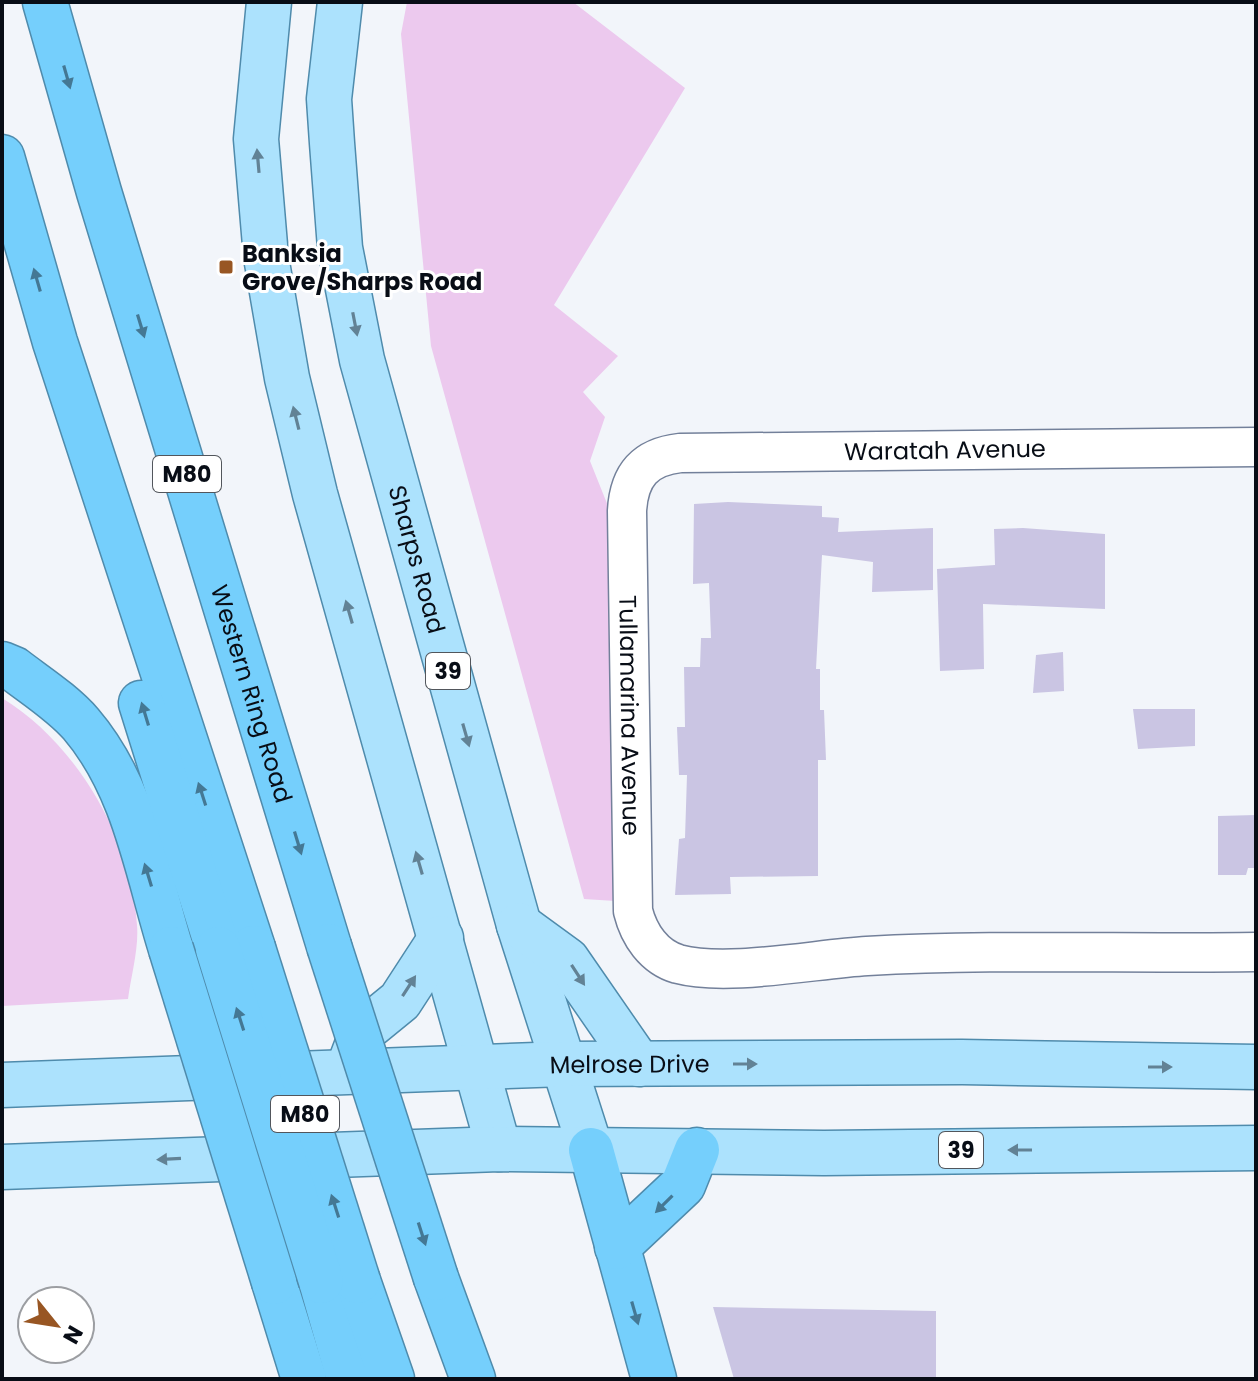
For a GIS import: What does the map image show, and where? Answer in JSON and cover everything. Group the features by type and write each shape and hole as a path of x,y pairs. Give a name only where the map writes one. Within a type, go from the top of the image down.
{"highway":[{"name":"Western Ring Road","path":"45,2 99,192 329,946 436,1278 473,1379"},
{"name":"M80","path":"2,157 235,948 340,1281 392,1379"},
{"path":"2,664 14,669 80,723 109,764 130,805 171,949 304,1379"},
{"path":"591,1150 654,1379"},
{"path":"617,1247 683,1185 697,1150"},
{"path":"340,1281 349,1379"}],"main road":[{"path":"2,1167 499,1149 315,494 287,378 266,257 256,139 269,2"},
{"name":"Sharps Road","path":"340,2 329,99 340,248 362,360 519,925 591,1150"},
{"path":"260,91 329,99"},
{"path":"519,925 567,960 639,1064"},
{"path":"348,1069 362,1032 400,1001 441,938"},
{"name":"Melrose Drive","path":"2,1085 348,1069 564,1064 962,1062 1256,1067"},
{"name":"39","path":"499,1149 824,1153 1256,1148"}],"street":[{"name":"Waratah Avenue","path":"639,470 663,455 680,453 1256,447"},
{"name":"Tullamarina Avenue","path":"639,470 631,482 627,511 633,911 643,937 660,954 677,963 710,967 869,956 1256,952"}],"shaded area":[{"path":"407,2 573,2 685,88 554,305 618,356 583,392 605,417 590,461 608,506 615,901 584,899 431,346 401,34"},
{"path":"2,698 54,740 76,767 112,827 133,892 137,925 128,999 2,1006"}],"building":[{"path":"728,502 822,506 822,517 839,518 838,532 933,528 933,590 872,592 873,562 822,555 816,669 820,669 820,710 824,710 826,760 818,760 818,876 730,877 731,894 675,895 679,839 685,838 687,775 679,775 677,727 685,727 684,667 700,667 701,638 711,638 709,583 693,584 694,504"},
{"path":"994,529 1105,534 1105,609 983,604 984,669 940,671 937,569 995,565"},
{"path":"1063,652 1064,691 1033,693 1036,655"},
{"path":"1133,709 1195,709 1195,746 1138,749"},
{"path":"1256,815 1256,868 1248,868 1246,875 1218,875 1218,816"},
{"path":"713,1307 936,1311 936,1379 734,1379"}],"place":[{"name":"Banksia Grove/Sharps Road","path":"226,267"}]}
